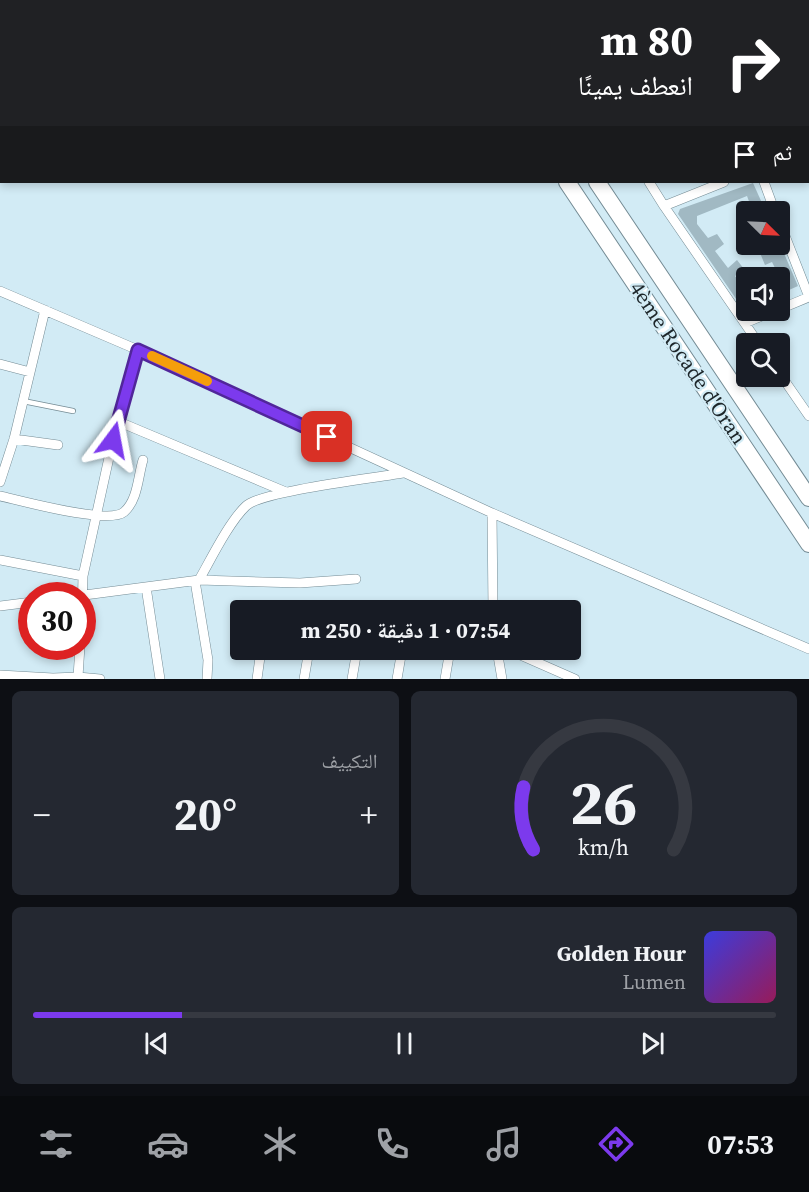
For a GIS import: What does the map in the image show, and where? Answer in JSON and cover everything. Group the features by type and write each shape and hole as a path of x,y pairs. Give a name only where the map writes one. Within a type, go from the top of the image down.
{"highway":[{"path":"557,183 614,251"},
{"name":"4ème Rocade d'Oran","path":"568,183 809,544"},
{"name":"4ème Rocade d'Oran","path":"601,185 809,498"}],"street":[{"path":"650,183 752,333"},
{"path":"664,206 722,183"},
{"path":"764,183 771,201"},
{"path":"790,249 809,297 790,305"},
{"path":"0,291 290,418 492,513 809,649"},
{"path":"0,482 14,439 45,310"},
{"path":"745,323 750,321"},
{"path":"82,582 117,421 138,350"},
{"path":"0,364 30,372"},
{"path":"789,387 809,416"},
{"path":"117,421 286,492"},
{"path":"14,439 58,445"},
{"path":"0,496 98,517 119,515 125,511 136,490 143,460"},
{"path":"207,679 208,660 197,580 248,504 286,492 403,473"},
{"path":"492,513 493,600"},
{"path":"0,560 83,576"},
{"path":"96,593 197,580 300,583 356,579"},
{"path":"146,587 160,679"},
{"path":"0,606 18,604"},
{"path":"78,677 79,660"},
{"path":"257,679 260,660"},
{"path":"304,679 307,660"},
{"path":"352,679 355,660"},
{"path":"397,679 400,660"},
{"path":"445,679 448,660"},
{"path":"499,660 502,679"},
{"path":"528,660 559,676 575,679"},
{"path":"0,675 100,679"}],"lane":[{"path":"23,401 73,411"}],"building":[{"path":"753,183 761,201 749,201 747,196 697,216 697,224 708,238 717,234 724,244 715,251 728,268 737,260 742,267 736,267 736,299 678,214 680,209"},
{"path":"761,255 785,255 790,267 774,267 772,262 765,265"},
{"path":"790,267 798,286 790,290"}],"slow traffic":[{"path":"152,356 207,381"}],"route":[{"path":"113,440 138,350 327,437"}]}
